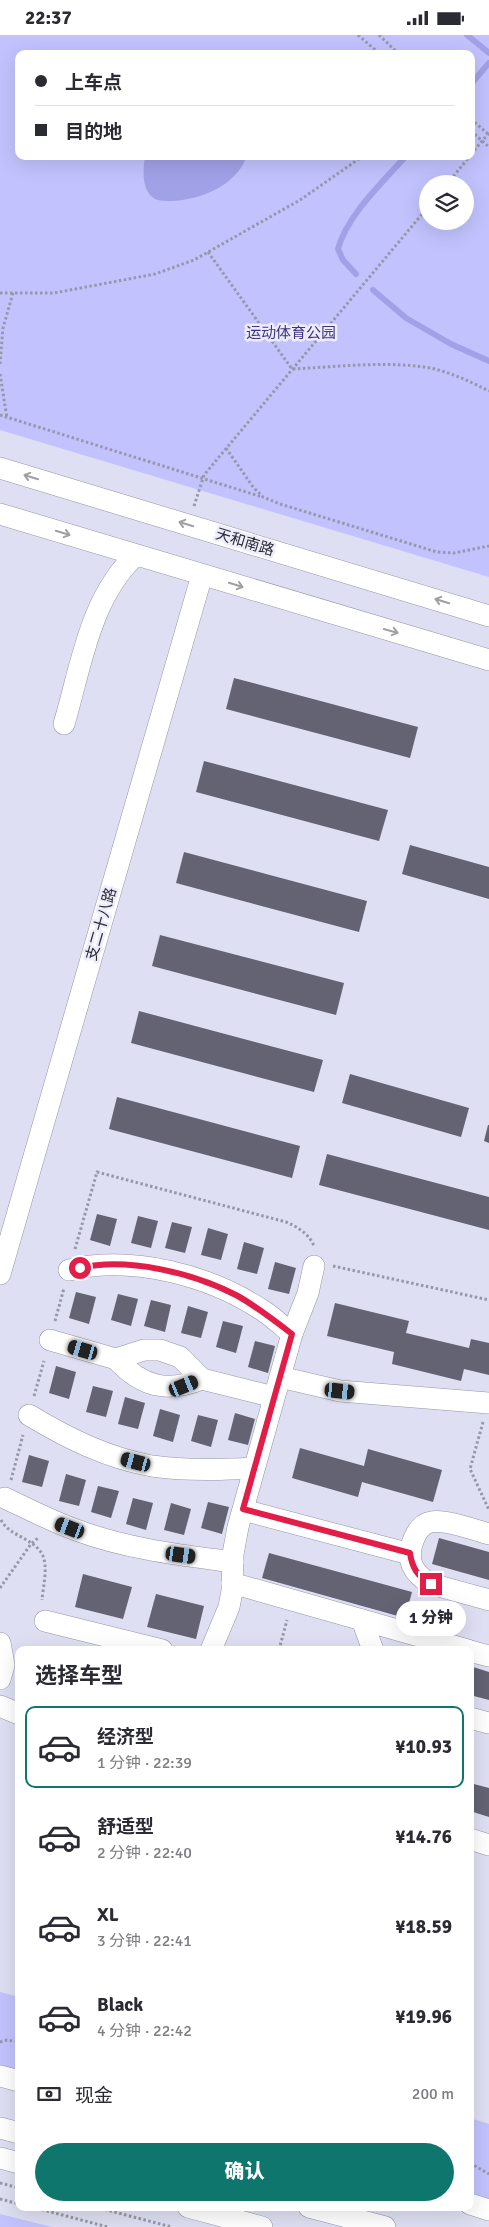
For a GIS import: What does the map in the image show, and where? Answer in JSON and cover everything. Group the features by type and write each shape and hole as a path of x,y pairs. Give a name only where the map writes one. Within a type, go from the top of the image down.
{"street":[{"name":"天和南路","path":"0,468 489,615"},
{"path":"0,514 489,660"},
{"path":"64,724 97,611 122,567 136,555"},
{"name":"支二十八路","path":"0,1274 202,575"},
{"path":"213,1646 229,1607 233,1562 243,1509 292,1334 308,1293 314,1264"},
{"path":"69,1270 92,1265 127,1265 159,1269 191,1278 235,1295 263,1311 292,1334"},
{"path":"50,1340 116,1359 130,1374 148,1384 166,1387 184,1386 202,1379"},
{"path":"116,1359 144,1350 160,1350 180,1357 202,1379 274,1397"},
{"path":"280,1377 340,1391 489,1403"},
{"path":"29,1415 59,1433 87,1446 109,1455 150,1465 195,1469 254,1469"},
{"path":"6,1498 60,1524 104,1539 137,1547 233,1562"},
{"path":"243,1509 410,1553"},
{"path":"489,1534 441,1522 431,1522 418,1531 410,1553 411,1563 422,1579 431,1584 489,1599"},
{"path":"232,1583 455,1646"},
{"path":"362,1620 372,1646"},
{"path":"45,1621 146,1646"},
{"path":"0,1643 4,1665 0,1679"},
{"path":"474,1652 489,1656"},
{"path":"0,1706 15,1712"},
{"path":"474,1719 489,1723"},
{"path":"474,1840 489,1845"},
{"path":"0,2077 15,2080"},
{"path":"0,2128 15,2132"},
{"path":"0,2159 15,2162"},
{"path":"474,2206 489,2210"},
{"path":"203,2211 262,2227"},
{"path":"324,2211 385,2227"}],"path":[{"path":"358,35 375,50"},
{"path":"379,35 395,50"},
{"path":"475,122 489,134 475,149"},
{"path":"475,135 489,147"},
{"path":"0,293 54,293 155,275 194,260 300,200 357,160"},
{"path":"454,175 466,160"},
{"path":"189,525 202,478 419,218"},
{"path":"208,252 292,369"},
{"path":"0,364 3,328 14,293"},
{"path":"292,369 384,365 418,366 467,380 489,391"},
{"path":"0,374 7,417"},
{"path":"0,415 263,497 280,504 437,551 454,553 489,546"},
{"path":"226,448 253,487 263,497"},
{"path":"97,1172 286,1222 298,1227 313,1242 316,1250 314,1264 489,1300"},
{"path":"489,1403 470,1469 489,1510"},
{"path":"0,1588 31,1544 45,1531 60,1524"},
{"path":"280,1646 292,1600"},
{"path":"0,2042 7,2040 15,2041"},
{"path":"474,2165 489,2174"},
{"path":"0,2183 15,2187"},
{"path":"0,2199 15,2203"},
{"path":"47,2211 108,2227"},
{"path":"111,2211 172,2227"}],"green space":[{"name":"运动体育公园","path":"0,35 489,35 489,577 0,430"},
{"path":"0,1992 15,1996 15,2070 0,2066"},
{"path":"474,2119 489,2124 489,2199 474,2193"},
{"path":"0,2214 52,2227 0,2227"}],"shaded area":[{"path":"145,160 245,160 235,176 226,183 205,194 182,200 161,201 155,199 147,191 144,174"}],"building":[{"path":"234,678 418,727 410,758 226,709"},
{"path":"204,761 388,810 379,841 196,792"},
{"path":"410,845 489,867 489,899 402,874"},
{"path":"184,852 367,901 359,932 176,883"},
{"path":"160,935 344,983 336,1015 152,966"},
{"path":"139,1011 323,1060 314,1092 131,1043"},
{"path":"350,1074 469,1108 461,1137 342,1103"},
{"path":"117,1097 300,1146 292,1178 109,1129"},
{"path":"489,1125 489,1143 484,1141"},
{"path":"327,1154 489,1197 489,1230 319,1185"},
{"path":"97,1214 117,1219 110,1246 90,1240"},
{"path":"138,1216 158,1221 151,1248 131,1243"},
{"path":"172,1222 192,1227 185,1253 165,1248"},
{"path":"208,1228 228,1234 221,1260 201,1255"},
{"path":"244,1242 264,1248 257,1274 237,1269"},
{"path":"275,1262 296,1268 289,1294 268,1289"},
{"path":"76,1292 96,1297 89,1324 69,1318"},
{"path":"118,1294 138,1299 131,1326 111,1320"},
{"path":"151,1300 171,1305 165,1332 144,1326"},
{"path":"335,1303 409,1321 406,1333 469,1348 471,1339 489,1343 489,1375 464,1369 461,1381 392,1364 394,1352 327,1336"},
{"path":"188,1306 208,1312 201,1338 181,1333"},
{"path":"223,1321 243,1326 236,1353 216,1347"},
{"path":"255,1341 275,1346 268,1373 248,1367"},
{"path":"56,1366 76,1372 69,1399 49,1393"},
{"path":"93,1386 113,1391 106,1417 86,1412"},
{"path":"125,1397 145,1403 138,1429 118,1424"},
{"path":"160,1409 180,1415 173,1442 153,1436"},
{"path":"235,1413 255,1419 248,1445 228,1440"},
{"path":"198,1415 218,1420 211,1447 191,1441"},
{"path":"300,1448 364,1466 368,1449 442,1470 433,1502 362,1482 358,1497 292,1478"},
{"path":"29,1455 49,1461 42,1487 22,1482"},
{"path":"66,1474 86,1480 79,1506 59,1501"},
{"path":"98,1486 119,1491 111,1518 91,1512"},
{"path":"133,1498 153,1503 146,1530 126,1524"},
{"path":"208,1502 229,1507 222,1534 201,1528"},
{"path":"171,1503 191,1509 184,1535 164,1530"},
{"path":"439,1538 489,1552 489,1580 432,1564"},
{"path":"269,1553 412,1592 405,1618 262,1578"},
{"path":"83,1574 132,1587 123,1619 75,1607"},
{"path":"156,1594 204,1606 196,1639 147,1627"},
{"path":"474,1667 489,1672 489,1700 474,1696"},
{"path":"474,1784 489,1788 489,1817 474,1812"}],"waterway":[{"path":"467,35 489,53"},
{"path":"475,79 489,63"},
{"path":"356,274 343,260 338,249 343,236 357,211 402,160"},
{"path":"373,290 406,318 451,344 489,361"}],"route":[{"path":"80,1268 92,1265 134,1265 159,1269 191,1278 235,1295 263,1311 292,1334 243,1509 410,1553 411,1563 417,1573 422,1579 431,1584"}]}
